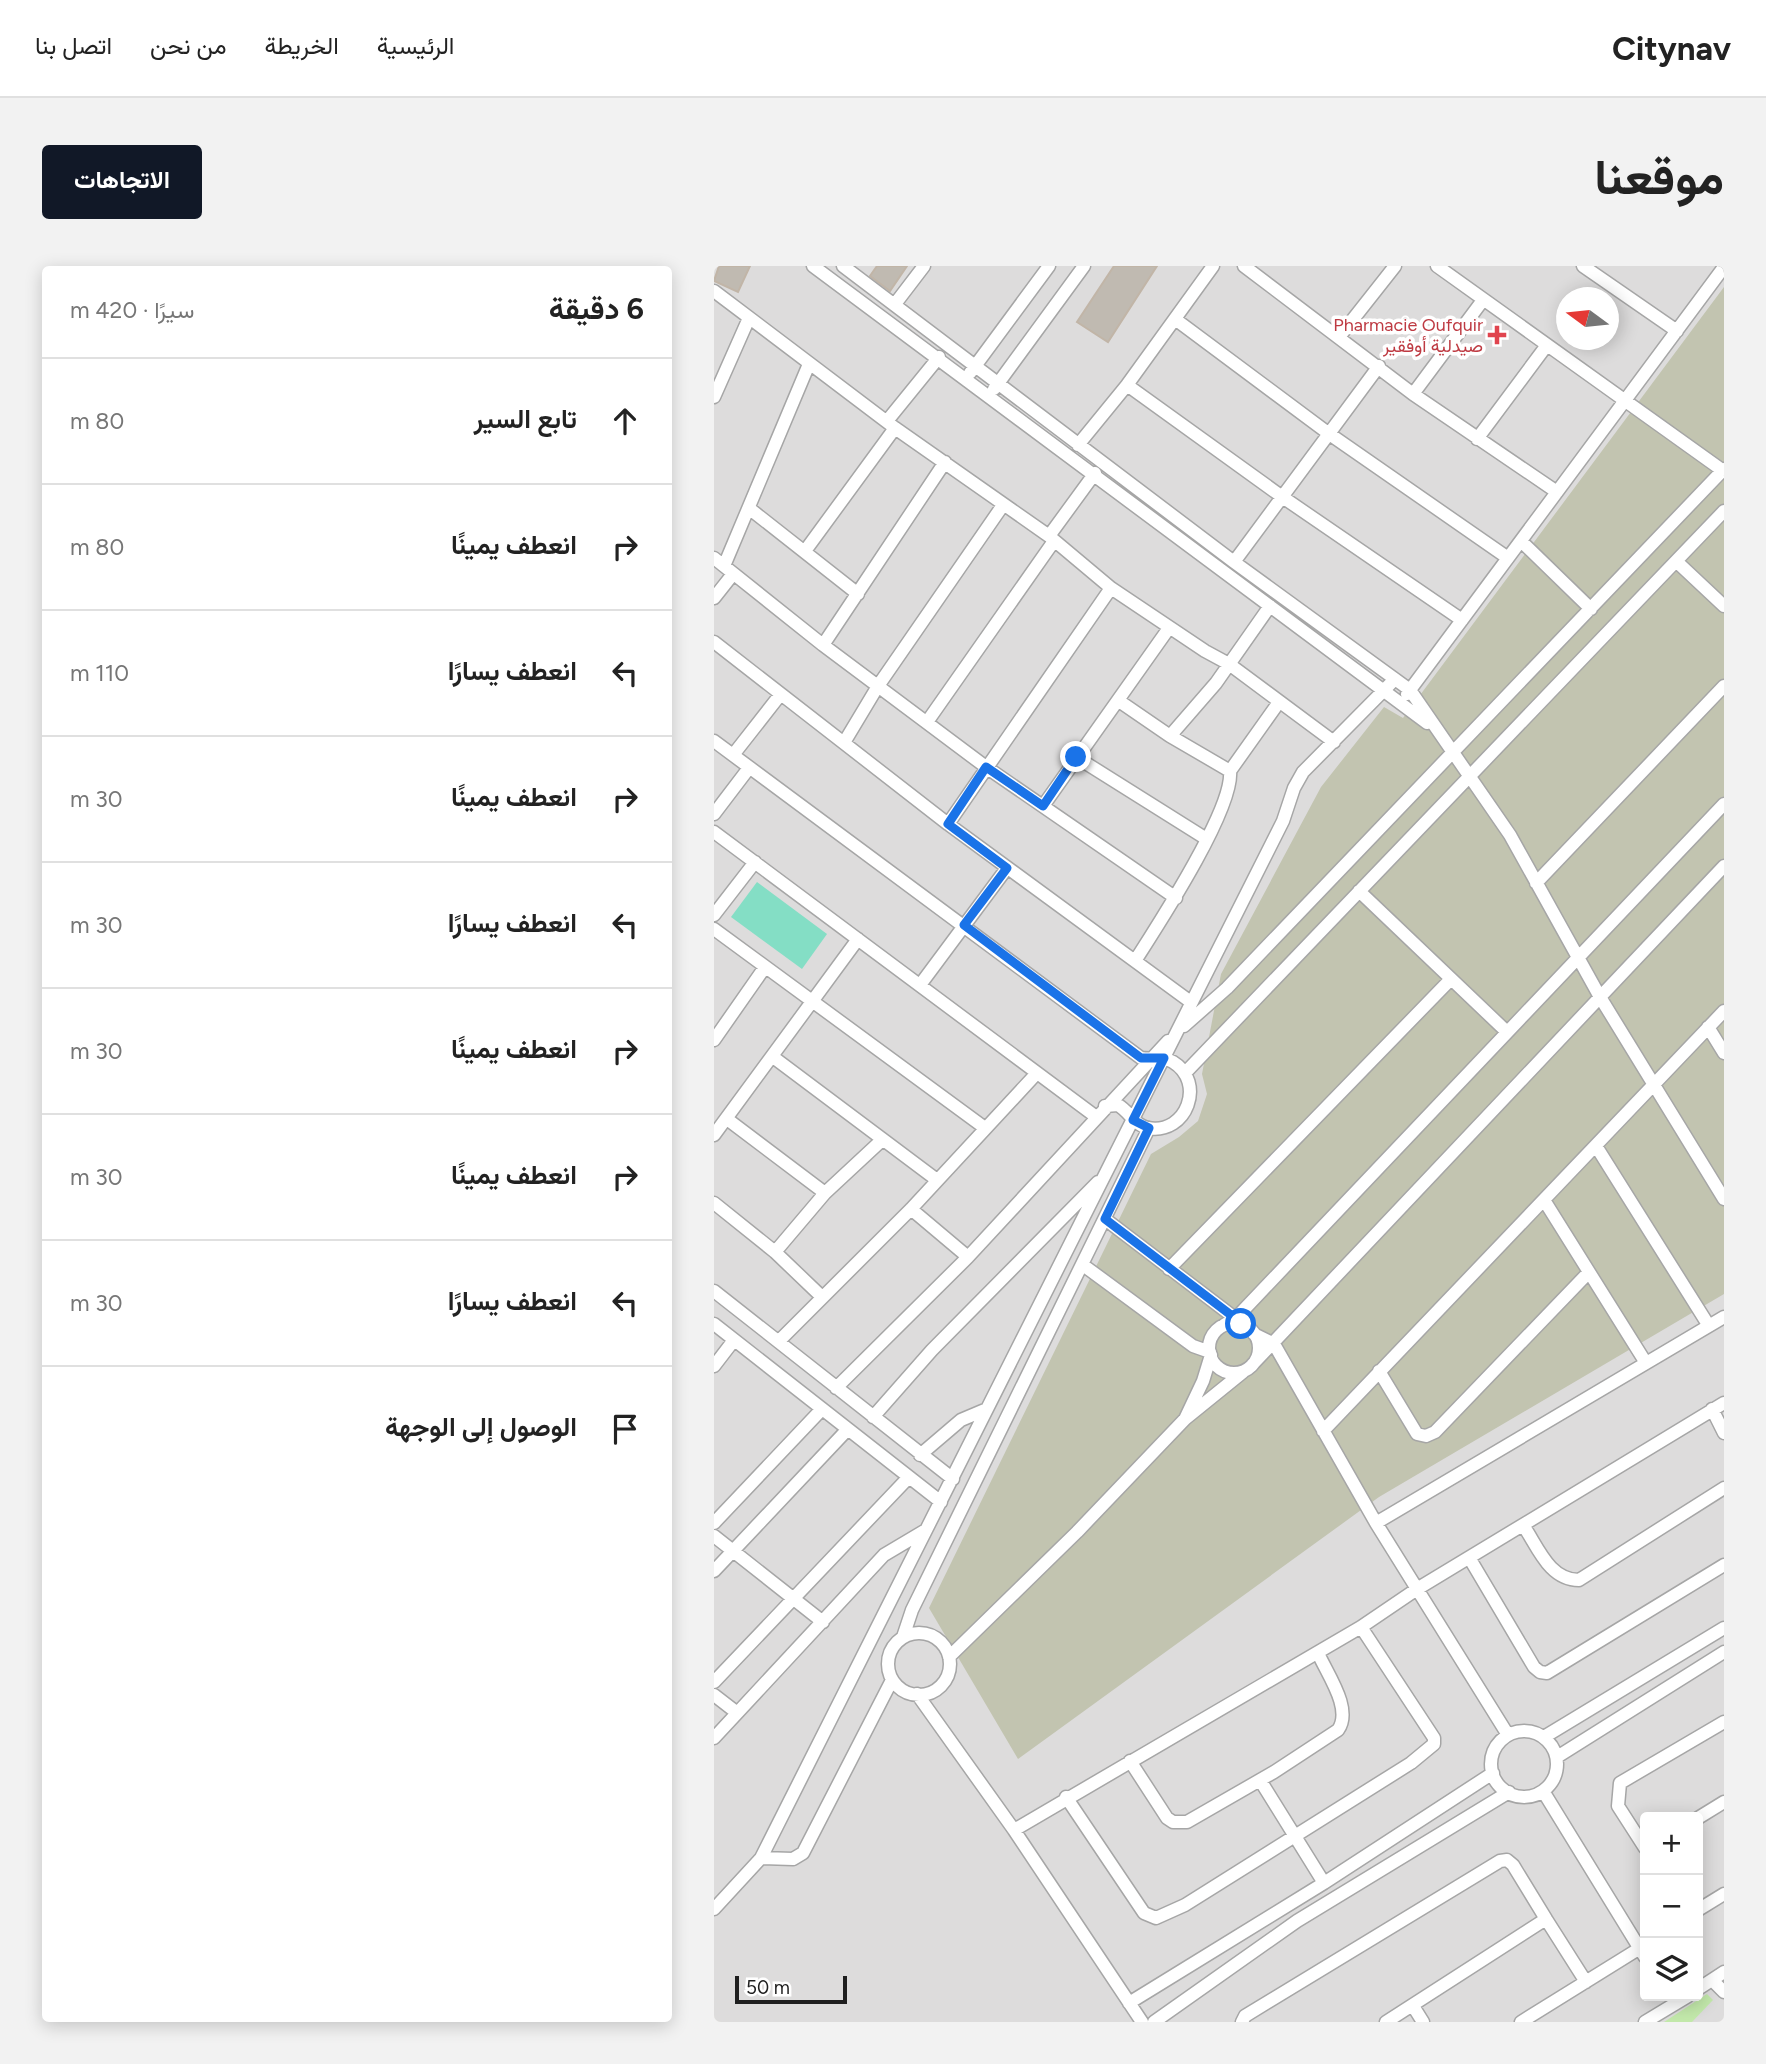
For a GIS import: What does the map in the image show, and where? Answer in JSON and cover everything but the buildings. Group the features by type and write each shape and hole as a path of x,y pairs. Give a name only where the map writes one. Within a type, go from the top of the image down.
{"street":[{"path":"813,266 939,357 970,372"},
{"path":"843,266 895,304 970,372 1095,473 1433,727"},
{"path":"895,304 924,266"},
{"path":"970,372 1049,266"},
{"path":"993,390 1084,266"},
{"path":"1078,444 1127,385 1213,266"},
{"path":"1244,266 1413,394 1557,492"},
{"path":"1339,337 1395,266"},
{"path":"1583,266 1677,331"},
{"path":"1400,704 1724,267"},
{"path":"1177,1032 1227,988 1723,470 1483,300 1444,268"},
{"path":"714,290 809,364 1051,539 1111,588 1169,628 1229,664 1334,742"},
{"path":"1413,394 1483,300"},
{"path":"714,397 749,318"},
{"path":"1175,318 1328,433 1508,558"},
{"path":"1476,439 1547,345"},
{"path":"804,551 939,357"},
{"path":"714,598 724,566 809,364"},
{"path":"1234,562 1379,366"},
{"path":"1127,385 1281,496 1462,620"},
{"path":"993,390 1078,444 1410,690 1510,835 1600,997 1724,1199"},
{"path":"822,645 945,461"},
{"path":"927,722 1095,473"},
{"path":"845,741 878,686 1003,505"},
{"path":"750,509 858,593"},
{"path":"1185,1073 1724,511"},
{"path":"1521,541 1591,609"},
{"path":"1676,561 1724,606"},
{"path":"724,566 822,645 986,767 1176,898"},
{"path":"948,824 1111,588"},
{"path":"1170,736 1229,664 1270,606"},
{"path":"1043,806 1169,628"},
{"path":"714,642 780,695 845,741 948,824 1188,1000"},
{"path":"836,1388 968,1257 1105,1106 1157,1059 1177,1032 1283,821 1297,780 1385,693 1395,679"},
{"path":"1536,883 1724,686"},
{"path":"733,755 780,695"},
{"path":"1119,701 1170,736 1230,771"},
{"path":"1135,961 1176,898 1228,795 1230,771 1279,702"},
{"path":"714,741 1141,1058 1157,1059 1185,1073 1191,1087 1187,1109 1172,1125 1149,1128 1133,1120 1118,1105 1105,1106"},
{"path":"1076,757 1205,838"},
{"path":"714,814 748,768"},
{"path":"1185,1419 1203,1381 1212,1336 1236,1318 1724,804"},
{"path":"714,832 1096,1116"},
{"path":"714,915 755,862"},
{"path":"949,1657 1077,1532 1185,1419 1249,1368 1274,1344 1724,866"},
{"path":"920,985 1007,868"},
{"path":"1359,891 1507,1032"},
{"path":"714,929 985,1128"},
{"path":"714,1135 858,939"},
{"path":"714,1040 765,967"},
{"path":"1169,1269 1451,979"},
{"path":"1323,1431 1724,1011"},
{"path":"1708,1027 1724,1053"},
{"path":"773,1057 937,1180"},
{"path":"714,1909 761,1858 1133,1120 1157,1059"},
{"path":"779,1341 911,1209 1037,1073"},
{"path":"727,1119 825,1193"},
{"path":"903,1637 918,1598 1149,1128"},
{"path":"775,1252 825,1193 882,1140"},
{"path":"1596,1146 1709,1326"},
{"path":"873,1417 932,1350 1106,1174"},
{"path":"1544,1200 1646,1363"},
{"path":"714,1203 775,1252 822,1297"},
{"path":"911,1209 968,1257"},
{"path":"1083,1265 1193,1346 1210,1354 1223,1371 1231,1373 1249,1368 1259,1350 1251,1331 1236,1318 1105,1219"},
{"path":"1379,1371 1417,1434 1426,1436 1435,1432 1589,1272"},
{"path":"714,1291 953,1479"},
{"path":"1377,1523 1724,1317"},
{"path":"714,1324 941,1502"},
{"path":"1224,1325 1241,1324 1274,1344 1377,1523 1508,1735"},
{"path":"714,1366 734,1340"},
{"path":"1014,1830 1066,1797 1318,1653 1417,1589 1718,1406 1724,1433"},
{"path":"714,1523 822,1409"},
{"path":"920,1455 961,1420 987,1409"},
{"path":"714,1571 848,1429"},
{"path":"714,1682 909,1477"},
{"path":"1523,1524 1554,1572 1562,1578 1579,1580 1724,1489"},
{"path":"714,1738 884,1555 927,1530"},
{"path":"714,1536 822,1622"},
{"path":"1470,1559 1534,1667 1547,1673 1724,1565"},
{"path":"1066,1797 1105,1858 1149,1917 1162,1917 1185,1905 1411,1763 1434,1744 1434,1738 1361,1627"},
{"path":"1544,1737 1724,1628"},
{"path":"922,1633 931,1635 945,1648 949,1657 947,1676 942,1684 934,1690 917,1694 906,1692 892,1679 888,1661 895,1643 903,1637 922,1633"},
{"path":"1557,1757 1724,1652"},
{"path":"1129,1761 1167,1818 1173,1822 1187,1822 1260,1780 1338,1730 1342,1723 1343,1710 1318,1653"},
{"path":"761,1858 793,1859 803,1853 892,1679"},
{"path":"917,1694 1014,1830 1142,2022"},
{"path":"714,1695 736,1712"},
{"path":"1640,1840 1618,1806 1620,1783 1724,1722"},
{"path":"1532,1731 1544,1737 1557,1757 1552,1781 1543,1791 1526,1796 1509,1793 1499,1784 1493,1773 1494,1752 1508,1735 1532,1731"},
{"path":"1129,2003 1324,1883 1493,1773"},
{"path":"1260,1780 1324,1883"},
{"path":"1543,1791 1640,1945"},
{"path":"1154,2022 1297,1922 1509,1793"},
{"path":"1703,1815 1724,1802"},
{"path":"1242,2022 1245,2015 1500,1861 1507,1860 1586,1982"},
{"path":"1703,1907 1724,1894"},
{"path":"1386,2022 1546,1919"},
{"path":"1521,2022 1640,1952"},
{"path":"1703,1986 1724,1972"},
{"path":"1712,1980 1724,1992"},
{"path":"1645,2022 1670,2001"},
{"path":"1413,2006 1423,2022"}],"shaded area":[{"path":"714,266 1724,266 1724,2022 714,2022"},
{"path":"1724,287 1724,1294 1379,1497 1018,1759 929,1608 1151,1154 1179,1137 1198,1121 1207,1094 1202,1074 1221,974 1321,787 1384,707 1403,718"}],"green space":[{"path":"757,882 827,934 802,969 731,917"},
{"path":"1707,1994 1713,2000 1692,2022 1664,2022 1696,2001 1703,2001 1703,1997"}],"place":[{"name":"Pharmacie Oufquir صيدلية أوفقير","path":"1497,335"}],"route":[{"path":"1076,757 1043,806 986,767 948,824 1007,868 964,925 1039,984 1141,1058 1164,1058 1133,1120 1149,1128 1105,1219 1248,1328 1241,1324"}]}
